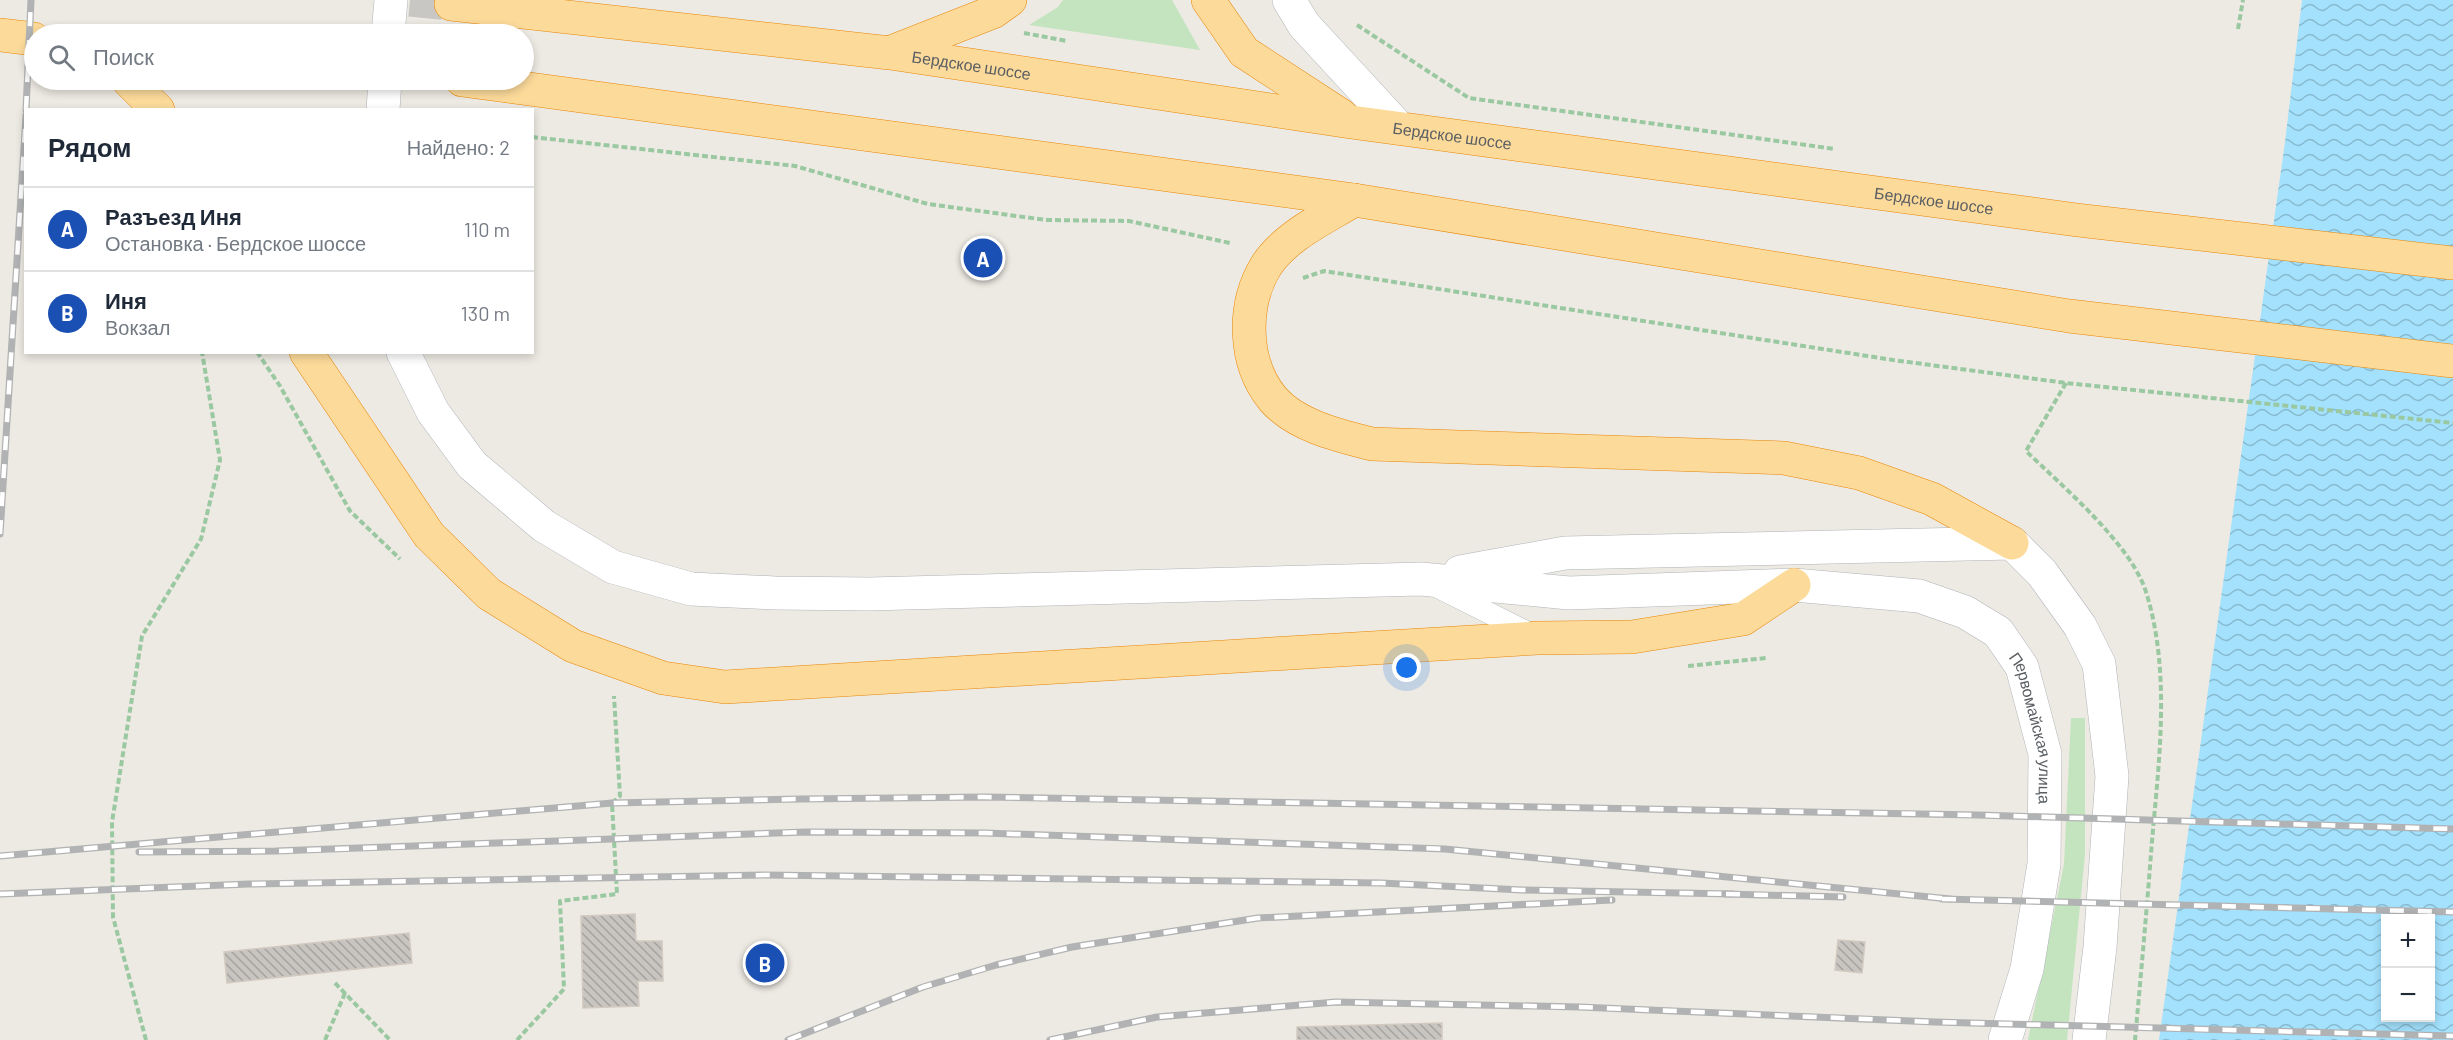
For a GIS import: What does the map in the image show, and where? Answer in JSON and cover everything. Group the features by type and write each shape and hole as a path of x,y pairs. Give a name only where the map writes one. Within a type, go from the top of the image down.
{"highway":[{"path":"890,53 993,12 1010,0"},
{"path":"1208,0 1244,52 1351,122"},
{"name":"Бердское шоссе","path":"451,4 890,53 1351,122 2077,220 2453,263"},
{"path":"0,35 24,38"},
{"path":"138,90 156,108"},
{"path":"534,90 1354,200 2069,316 2453,361"},
{"path":"1354,200 1301,232 1276,255 1266,266 1251,308 1248,342 1257,372 1274,400 1301,420 1334,434 1372,444 1784,458 1859,473 1932,499 2012,543"},
{"path":"307,354 383,470 429,535 489,594 573,646 663,678 725,687 1538,638 1632,637 1743,619 1794,585"}],"main road":[{"path":"389,24 391,0"},
{"path":"1288,0 1304,25 1399,128"},
{"path":"383,108 384,90"},
{"path":"404,354 433,412 472,465 544,526 613,567 691,589 870,594 1421,579 1565,553 2012,543 2042,573 2080,626 2099,664 2112,776 2100,947 2089,1040"},
{"name":"Первомайская улица","path":"1421,579 1569,593 1794,585 1919,596 1965,612 1998,632 2022,667 2045,754 2044,864 2027,969 2005,1040"}],"lane":[{"path":"1421,579 1538,638"}],"path":[{"path":"2238,28 2243,0"},
{"path":"1357,25 1469,98 1845,150"},
{"path":"534,137 795,166 928,204 1046,220 1129,221 1230,243"},
{"path":"1302,278 1324,271 1893,360 2066,382 2453,423"},
{"path":"146,1040 113,917 112,822 142,636 201,539 220,460 202,354"},
{"path":"258,354 280,386 350,511 401,560"},
{"path":"2026,451 2066,382"},
{"path":"517,1040 564,989 560,901 617,894 612,803 620,796 618,741 614,695 603,690"},
{"path":"335,983 390,1040"},
{"path":"325,1040 345,993"}],"green space":[{"path":"1063,0 1172,0 1200,50 1029,25 1058,7"},
{"path":"2071,718 2085,718 2085,854 2067,1040 2028,1040 2064,864"}],"water":[{"path":"2302,0 2453,0 2453,1040 2159,1040 2285,142"}],"building":[{"path":"635,914 636,941 662,941 663,981 638,981 639,1006 583,1008 581,916"},
{"path":"409,933 412,963 227,983 224,952"},
{"path":"1838,940 1865,942 1862,973 1835,970"},
{"path":"1442,1023 1442,1040 1297,1040 1297,1027"}],"tunnel":[{"path":"410,0 451,4"}],"railway":[{"path":"30,24 31,0"},
{"path":"26,108 27,90"},
{"path":"0,534 24,147"},
{"path":"0,856 612,803 801,799 984,797 1978,815 2453,829"},
{"path":"139,852 276,851 806,832 985,833 1445,849 1950,899"},
{"path":"0,894 249,884 765,875 1381,883 1522,890 1733,894"},
{"path":"1726,894 1843,897"},
{"path":"1942,899 2453,912"},
{"path":"788,1040 923,987 996,965 1072,947 1258,918 1612,900"},
{"path":"1050,1040 1157,1017 1336,1002 1579,1007 1935,1022 2453,1036"}],"place":[{"name":"Разъезд Иня","path":"983,258"},
{"name":"Иня","path":"765,963"}]}
